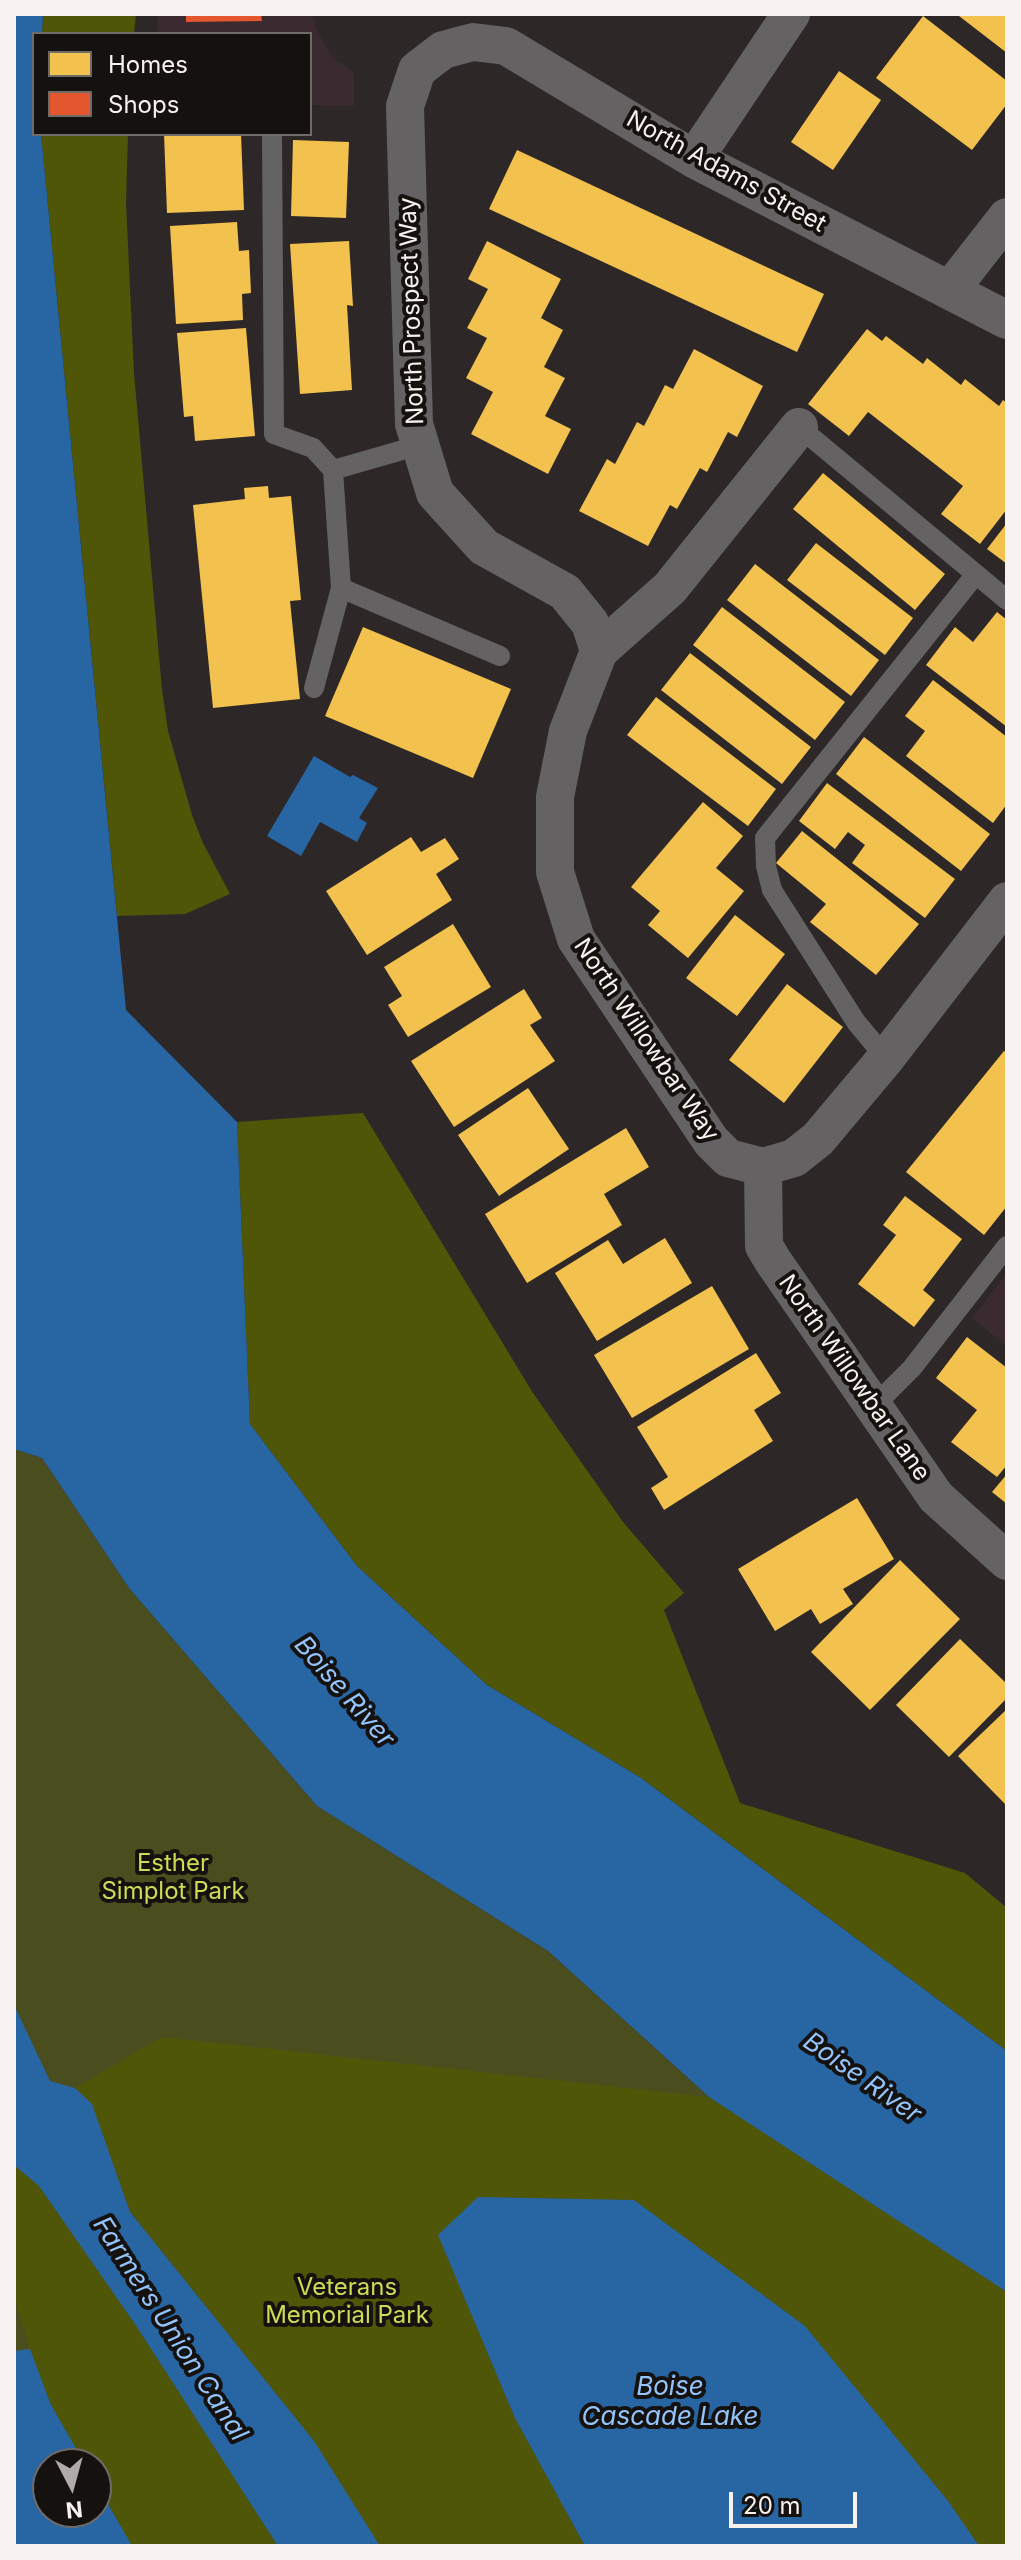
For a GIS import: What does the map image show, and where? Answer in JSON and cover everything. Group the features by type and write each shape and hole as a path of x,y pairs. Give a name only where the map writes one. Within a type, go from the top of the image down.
{"street":[{"path":"694,159 791,14"},
{"name":"North Adams Street","path":"443,50 473,42 506,46 694,159 1007,320"},
{"name":"North Prospect Way","path":"443,50 417,70 405,106 414,424 435,493 484,547 565,592 590,623 599,651"},
{"path":"950,290 1007,217"},
{"path":"599,651 670,588 799,427"},
{"name":"North Willowbar Way","path":"599,651 568,731 555,797 555,872 576,939 711,1141 728,1158 763,1167"},
{"path":"763,1167 794,1158 818,1139 886,1058 1007,901"},
{"name":"North Willowbar Lane","path":"763,1167 764,1246 936,1497 1007,1561"}],"lane":[{"path":"272,136 274,434 313,448 333,470 341,588 314,688"},
{"path":"799,427 1007,600"},
{"path":"333,470 420,445"},
{"path":"886,1058 856,1022 772,890 766,866 765,838 976,574"},
{"path":"341,588 500,656"},
{"path":"874,1406 912,1368 1007,1246"}],"shaded area":[{"path":"158,14 312,14 317,31 332,57 354,73 354,106 312,105 312,32 157,32"},
{"path":"1007,1273 1007,1346 972,1318"}],"green space":[{"path":"43,14 136,14 134,32 42,32"},
{"path":"41,136 128,136 126,203 134,373 162,690 168,731 192,815 230,894 185,914 117,916"},
{"path":"363,1113 533,1393 623,1522 684,1593 664,1610 740,1803 965,1873 1007,1908 1007,2051 641,1778 487,1685 357,1566 250,1424 237,1122"},
{"name":"Veterans Memorial Park","path":"14,1449 42,1458 129,1588 317,1806 548,1951 709,2097 1007,2281 1007,2546 14,2546"},
{"path":"162,2037 709,2097 1007,2292 1007,2546 979,2546 948,2501 805,2326 634,2200 479,2197 439,2236 515,2418 585,2546 380,2546 314,2441 130,2211 92,2105 75,2088"},
{"path":"14,2165 39,2186 137,2327 278,2546 132,2546 112,2511 112,2448 76,2448 51,2405 14,2295"}],"water":[{"name":"Boise River","path":"14,14 43,14 42,32 32,32 32,136 41,136 126,1010 237,1122 250,1424 357,1566 487,1685 641,1778 1007,2051 1007,2292 709,2097 548,1951 317,1806 129,1588 42,1458 14,1449"},
{"path":"314,756 350,777 353,775 378,788 359,818 367,823 357,842 320,822 301,856 267,836"},
{"name":"Farmers Union Canal","path":"14,2005 50,2081 75,2088 92,2104 130,2212 314,2441 380,2546 278,2546 137,2327 39,2186 14,2165"},
{"name":"Boise Cascade Lake","path":"478,2197 634,2200 805,2326 948,2501 979,2546 585,2546 515,2418 438,2235"},
{"path":"30,2349 51,2405 76,2448 32,2448 32,2528 112,2528 112,2511 132,2546 14,2546 14,2351"}],"building: Homes":[{"path":"1007,14 1007,53 959,16"},
{"path":"923,16 1007,81 1007,104 972,150 876,78"},
{"path":"839,71 881,100 833,170 791,142"},
{"path":"164,136 241,136 244,210 167,213"},
{"path":"293,140 349,142 346,218 291,216"},
{"path":"517,150 824,294 797,352 489,209"},
{"path":"237,222 239,251 249,250 251,293 242,294 243,320 176,324 170,226"},
{"path":"349,241 353,306 347,305 352,390 300,394 290,244"},
{"path":"487,241 561,279 541,318 563,330 544,367 565,378 545,416 571,429 548,474 471,434 493,392 466,378 487,338 467,328 488,289 468,279"},
{"path":"246,328 255,436 195,441 193,416 184,417 177,333"},
{"path":"867,329 882,341 886,336 923,364 927,358 961,385 965,379 999,406 1003,400 1007,403 1007,509 980,544 941,514 963,486 868,412 849,436 808,404"},
{"path":"694,349 763,386 737,437 728,432 707,472 700,468 677,509 670,505 648,546 579,511 607,459 615,464 637,422 644,426 665,385 673,389"},
{"path":"823,473 945,574 915,610 793,509"},
{"path":"268,486 269,498 291,496 301,600 290,601 300,699 213,708 193,505 245,499 244,488"},
{"path":"1007,523 1007,564 987,549"},
{"path":"816,543 913,618 885,655 787,580"},
{"path":"755,564 879,660 851,696 727,600"},
{"path":"722,607 845,702 815,740 693,645"},
{"path":"997,612 1007,620 1007,727 926,665 955,627 973,642"},
{"path":"363,627 511,689 473,778 325,716"},
{"path":"690,653 811,747 782,784 661,690"},
{"path":"933,680 1007,737 1007,804 993,823 906,756 925,731 905,716"},
{"path":"656,697 776,789 748,826 627,735"},
{"path":"864,737 990,834 961,871 836,774"},
{"path":"827,783 955,879 925,918 852,863 865,845 848,832 835,849 799,821"},
{"path":"703,802 743,836 716,868 744,891 688,958 648,925 660,911 631,887"},
{"path":"802,831 919,924 876,975 810,922 826,904 776,863"},
{"path":"411,837 421,852 445,838 459,859 436,874 452,900 367,955 326,891"},
{"path":"735,915 785,954 737,1016 686,978"},
{"path":"453,924 491,987 408,1037 388,1005 402,996 384,967"},
{"path":"787,984 843,1027 784,1103 729,1060"},
{"path":"524,989 542,1018 530,1025 555,1061 454,1127 411,1061"},
{"path":"1004,1051 1007,1053 1007,1206 984,1235 906,1172"},
{"path":"528,1088 569,1149 499,1196 458,1135"},
{"path":"626,1128 649,1167 604,1194 622,1225 527,1283 485,1214"},
{"path":"905,1196 962,1239 923,1290 935,1300 914,1327 858,1284 896,1235 883,1225"},
{"path":"665,1238 692,1283 597,1341 555,1273 608,1240 623,1264"},
{"path":"712,1286 749,1349 632,1418 594,1355"},
{"path":"967,1337 1007,1368 1007,1465 997,1477 951,1442 977,1410 936,1378"},
{"path":"756,1353 781,1393 754,1410 773,1441 664,1510 651,1488 668,1477 637,1427"},
{"path":"1007,1474 1007,1504 992,1492"},
{"path":"857,1498 894,1559 843,1589 853,1604 820,1624 811,1609 775,1631 738,1569"},
{"path":"900,1560 960,1619 870,1710 811,1652"},
{"path":"960,1639 1007,1684 1007,1698 949,1757 896,1705"},
{"path":"1007,1709 1007,1806 958,1756"}],"building: Shops":[{"path":"186,14 261,14 262,21 186,22"}],"park label":[{"name":"Esther Simplot Park","path":"173,1878"}]}
